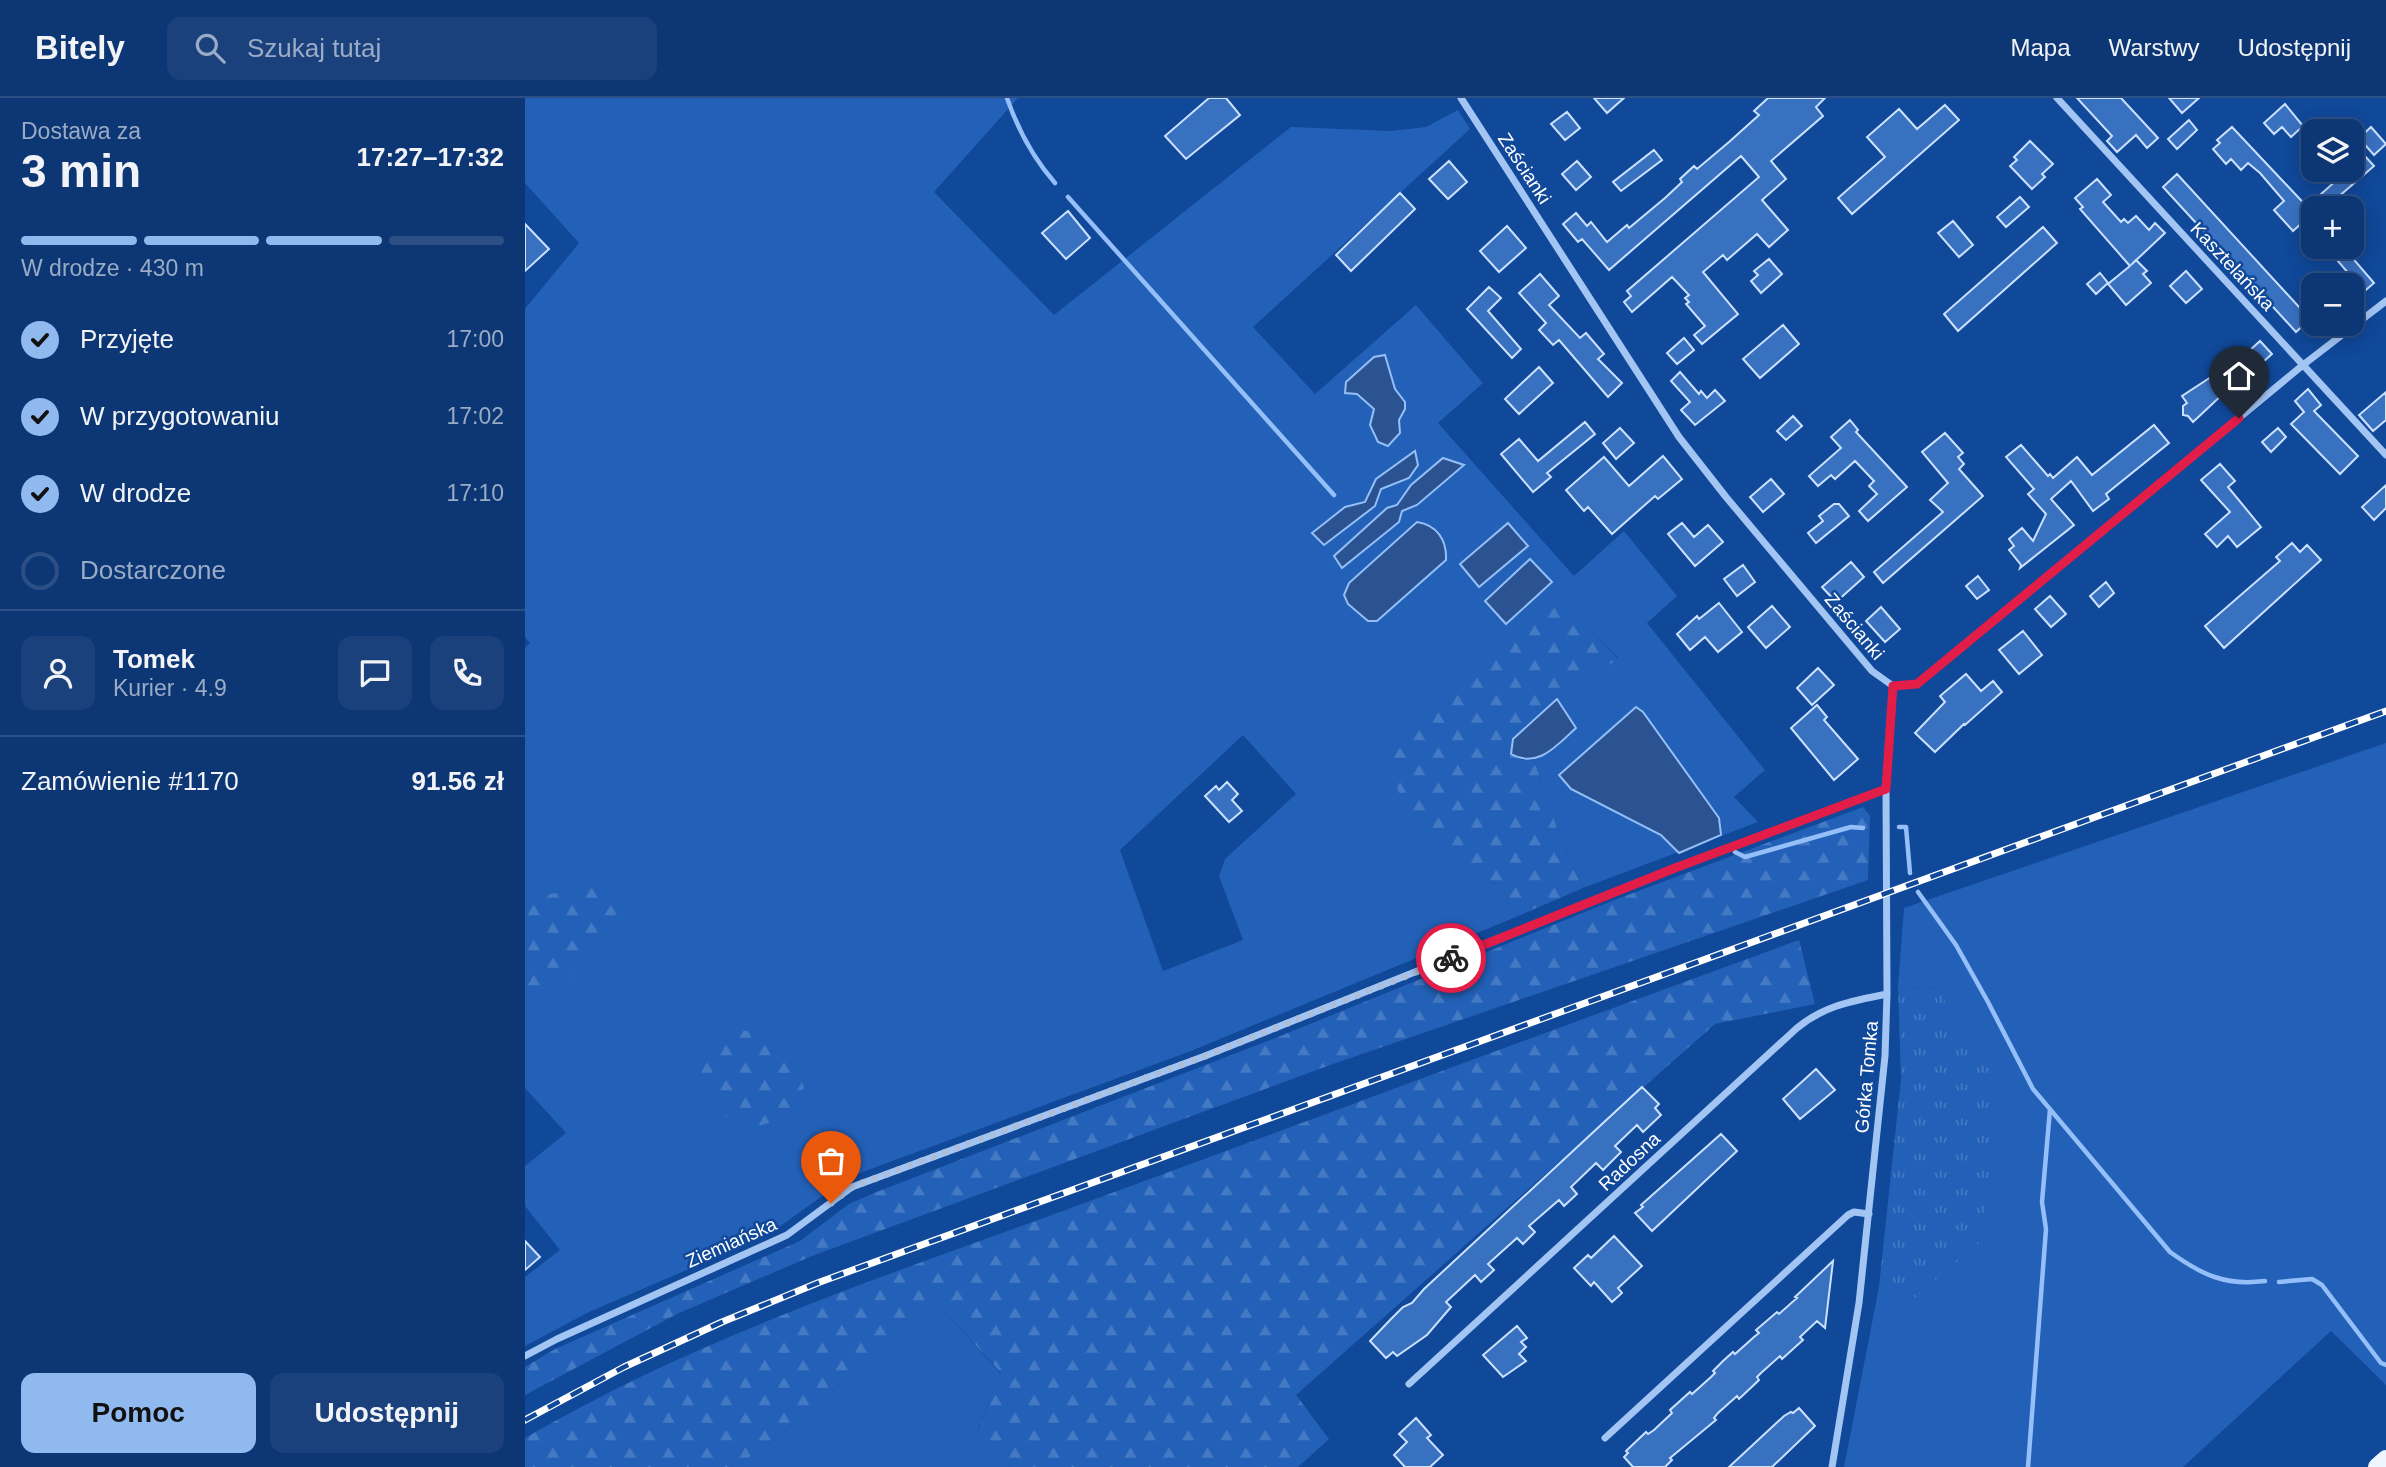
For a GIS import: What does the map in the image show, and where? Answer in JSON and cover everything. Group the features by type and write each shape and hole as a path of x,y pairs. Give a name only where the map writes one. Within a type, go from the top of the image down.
{"main road":[{"path":"2377,1467 2386,1459"}],"street":[{"name":"Zaścianki","path":"1461,98 1679,437 1872,671 1893,686"},
{"name":"Kasztelańska","path":"2057,98 2386,454"},
{"path":"1893,686 1917,684 2303,365 2386,300"},
{"name":"Górka Tomka","path":"1832,1467 1859,1303 1885,1056 1886,789 1893,686"},
{"name":"Ziemiańska","path":"525,1356 567,1334 787,1234 852,1187 1205,1056 1675,868 1886,789"},
{"name":"Radosna","path":"1409,1384 1814,1014 1838,1005 1887,994"},
{"path":"1605,1438 1848,1214 1869,1214"}],"green space":[{"path":"525,98 1018,98 934,192 1054,315 1291,127 1391,131 1426,127 1458,110 1470,129 1253,327 1315,394 1416,305 1483,383 1438,423 1574,576 1624,531 1677,596 1647,623 1765,770 1734,797 1758,822 1583,888 1560,837 1534,760 1556,746 1575,728 1557,699 1618,658 1560,596 1435,843 1504,890 1516,917 1191,1051 849,1177 779,1227 589,1312 525,1346 525,1277 560,1250 525,1206 525,1166 566,1133 525,1088 525,648 530,643 525,637 525,309 579,243 525,183","holes":["1243,735 1296,794 1225,859 1219,876 1243,940 1163,971 1120,850"]},
{"path":"1560,595 1618,659 1557,699 1513,739 1522,760 1534,760 1560,837 1583,888 1516,917 1504,890 1435,843 1404,808 1389,762 1402,735 1423,714"},
{"path":"2386,743 2386,1385 2331,1331 2183,1467 1844,1467 1879,1287 1914,1298 1937,989 1898,986 1904,908"},
{"path":"1863,807 1870,816 1868,880 1333,1064 812,1256 677,1314 525,1395 525,1367 555,1349 800,1241 849,1204 874,1193 1283,1035 1617,899"},
{"path":"589,888 607,893 617,915 582,967 560,987 525,991 525,898"},
{"path":"1799,940 1815,1004 1715,1024 1296,1395 1329,1439 1298,1467 1010,1467 977,1432 1001,1373 937,1303 759,1452 731,1467 525,1467 525,1438 591,1401 728,1337 869,1281"},
{"path":"1898,986 1937,989 1998,1082 1983,1240 1914,1298 1879,1287 1901,1079"},
{"path":"738,1030 768,1034 785,1043 795,1059 804,1088 782,1119 748,1129 717,1111 701,1086 702,1063 711,1043"},
{"path":"937,1303 1001,1374 977,1431 1010,1467 731,1467 759,1452"}],"shaded area":[{"path":"1385,355 1395,389 1405,402 1405,409 1399,420 1400,433 1388,446 1378,442 1370,425 1374,409 1357,394 1345,393 1346,382 1374,357"},
{"path":"1415,451 1418,465 1409,478 1381,489 1375,506 1324,545 1312,533 1345,507 1365,502 1376,479"},
{"path":"1443,458 1464,465 1417,505 1402,511 1399,522 1342,568 1334,556 1387,508 1397,505 1411,485"},
{"path":"1417,522 1430,526 1443,540 1446,560 1377,621 1368,621 1348,604 1344,595 1349,583"},
{"path":"1508,523 1528,546 1479,587 1460,564"},
{"path":"1530,559 1552,582 1506,624 1485,601"},
{"path":"1557,699 1576,728 1554,748 1538,757 1521,758 1511,754 1513,739"},
{"path":"1636,707 1643,712 1719,818 1721,835 1679,853 1661,835 1571,789 1559,775"}],"building":[{"path":"1209,98 1226,98 1240,115 1186,159 1165,136"},
{"path":"1594,98 1624,98 1607,113"},
{"path":"1768,98 1825,98 1816,107 1823,116 1771,161 1786,179 1762,200 1788,230 1769,247 1757,234 1727,260 1723,255 1703,272 1738,314 1702,344 1694,335 1705,326 1686,304 1689,302 1685,298 1689,295 1672,277 1632,312 1624,302 1631,296 1627,291 1759,177 1741,156 1609,270 1582,239 1578,242 1563,224 1576,213 1587,226 1591,222 1607,242 1627,225 1629,228 1665,198 1694,166 1697,169 1729,142 1759,115 1754,111"},
{"path":"2077,98 2121,98 2158,138 2147,148 2136,135 2117,152 2107,141 2112,136"},
{"path":"2169,98 2199,98 2182,113"},
{"path":"2285,104 2301,124 2301,128 2291,137 2282,127 2274,134 2264,123"},
{"path":"1945,105 1959,120 1852,214 1838,198 1885,157 1867,137 1899,109 1917,129"},
{"path":"1567,112 1580,128 1565,140 1551,124"},
{"path":"2189,120 2197,130 2177,149 2168,139"},
{"path":"2232,127 2301,200 2301,224 2293,231 2274,210 2284,201 2248,163 2241,170 2231,159 2226,164 2213,149 2220,143 2217,140"},
{"path":"2371,127 2386,144 2374,155 2364,144 2364,133"},
{"path":"2030,141 2053,164 2042,174 2045,177 2032,189 2010,166 2017,160 2014,157"},
{"path":"1654,150 1662,160 1621,191 1613,182"},
{"path":"2364,155 2374,166 2364,175"},
{"path":"1449,161 1467,182 1448,199 1429,179"},
{"path":"1577,161 1591,177 1576,190 1562,174"},
{"path":"2177,174 2301,309 2301,327 2296,332 2163,187"},
{"path":"2097,179 2111,195 2103,202 2121,222 2124,219 2128,223 2136,216 2149,230 2155,223 2165,233 2136,260 2147,271 2143,274 2151,283 2126,305 2108,284 2130,266 2080,209 2083,207 2075,198"},
{"path":"2334,182 2355,182 2339,196 2321,194"},
{"path":"1400,193 1415,209 1351,271 1336,255"},
{"path":"2020,197 2029,207 2006,227 1997,217"},
{"path":"1068,211 1090,238 1066,259 1042,233"},
{"path":"1953,221 1973,245 1959,257 1938,233"},
{"path":"525,224 549,249 525,271"},
{"path":"1507,226 1526,248 1499,272 1480,251"},
{"path":"2043,227 2057,243 1958,331 1944,314"},
{"path":"1769,259 1782,274 1761,293 1751,281 1758,275 1754,271"},
{"path":"2336,259 2353,259 2374,283 2364,292 2364,273 2348,273"},
{"path":"2186,271 2202,289 2186,303 2170,286"},
{"path":"2100,273 2108,283 2096,294 2087,284"},
{"path":"1540,274 1559,296 1549,305 1580,338 1586,333 1604,354 1598,359 1622,383 1608,397 1559,340 1553,345 1539,330 1546,323 1519,293"},
{"path":"1489,287 1501,298 1488,311 1521,349 1512,358 1467,309"},
{"path":"1783,325 1799,344 1760,378 1743,359"},
{"path":"1684,338 1694,350 1677,364 1667,353"},
{"path":"2260,341 2272,354 2262,363 2265,367 2252,379 2237,362"},
{"path":"1539,367 1553,383 1519,414 1505,399"},
{"path":"1680,372 1699,394 1701,391 1707,398 1715,390 1725,401 1695,425 1681,410 1690,402 1671,381"},
{"path":"2211,377 2225,392 2193,422 2183,415 2183,406 2187,403 2182,396"},
{"path":"2308,389 2321,405 2314,411 2358,456 2340,474 2291,424 2304,412 2295,401"},
{"path":"2386,392 2386,420 2373,431 2359,415"},
{"path":"1793,416 1802,426 1786,440 1777,431"},
{"path":"1850,420 1858,430 1856,432 1907,487 1868,521 1859,511 1877,494 1869,486 1874,481 1855,461 1835,479 1831,475 1818,486 1809,476 1841,448 1831,437"},
{"path":"1585,422 1595,434 1547,473 1551,477 1533,492 1501,454 1519,439 1538,461"},
{"path":"2154,425 2169,443 2106,494 2109,499 2093,511 2071,481 2051,499 2074,525 2020,568 2021,565 2009,550 2014,546 2009,539 2022,528 2033,541 2046,514 2028,494 2034,489 2006,457 2021,445 2048,476 2050,474 2053,478 2077,457 2092,475"},
{"path":"1620,428 1634,443 1616,459 1603,443"},
{"path":"2278,428 2286,437 2271,452 2262,442"},
{"path":"1945,433 1963,453 1958,457 1964,464 1959,469 1983,496 1883,583 1874,572 1943,512 1930,500 1948,483 1922,452"},
{"path":"1663,456 1682,479 1658,499 1655,496 1612,534 1588,507 1584,511 1566,490 1604,457 1629,486"},
{"path":"2220,464 2235,481 2228,487 2261,527 2237,547 2228,536 2217,547 2205,534 2230,512 2201,480"},
{"path":"1771,479 1784,494 1763,512 1750,497"},
{"path":"2386,485 2386,508 2374,520 2362,507"},
{"path":"1834,504 1839,504 1849,516 1816,543 1808,533 1823,521 1819,516"},
{"path":"1682,523 1694,537 1708,525 1723,542 1695,566 1668,534"},
{"path":"2292,543 2300,552 2307,545 2321,560 2224,648 2205,626 2280,561 2276,557"},
{"path":"1851,562 1864,577 1836,602 1822,587"},
{"path":"1743,565 1755,582 1737,596 1724,579"},
{"path":"1978,576 1989,590 1977,599 1966,586"},
{"path":"2106,582 2114,593 2099,607 2090,596"},
{"path":"2050,596 2066,614 2051,627 2035,609"},
{"path":"1719,603 1742,632 1718,652 1705,637 1690,650 1677,634 1697,616 1699,619"},
{"path":"1772,606 1790,627 1766,648 1748,627"},
{"path":"1881,607 1900,629 1885,642 1866,621"},
{"path":"2023,631 2042,655 2019,674 1999,650"},
{"path":"1818,668 1834,685 1812,705 1797,688"},
{"path":"1966,674 1981,691 1993,681 2002,692 1935,752 1915,733 1945,702 1940,696"},
{"path":"1817,705 1827,717 1824,720 1858,759 1834,780 1791,728"},
{"path":"1227,782 1238,794 1232,800 1242,811 1229,822 1205,796 1216,786 1219,790"},
{"path":"1816,1069 1835,1090 1800,1119 1783,1099"},
{"path":"1642,1087 1659,1104 1655,1108 1661,1115 1643,1132 1637,1125 1615,1146 1621,1152 1603,1170 1596,1163 1571,1187 1577,1194 1564,1206 1559,1200 1529,1226 1535,1232 1523,1244 1517,1238 1488,1264 1494,1270 1481,1282 1475,1275 1446,1302 1451,1307 1427,1335 1397,1356 1393,1352 1386,1358 1370,1341 1403,1307 1412,1303"},
{"path":"1721,1134 1737,1151 1652,1231 1635,1213"},
{"path":"1614,1236 1642,1266 1618,1288 1622,1293 1612,1302 1594,1282 1591,1286 1574,1268 1588,1255 1591,1258"},
{"path":"525,1241 540,1257 525,1270"},
{"path":"1833,1261 1825,1328 1817,1321 1800,1337 1803,1340 1761,1373 1757,1377 1759,1380 1739,1399 1737,1396 1718,1413 1714,1418 1716,1420 1670,1458 1672,1460 1665,1467 1633,1467 1624,1457 1628,1453 1626,1451 1646,1432 1648,1434 1654,1430 1672,1413 1670,1410 1711,1377 1723,1361 1759,1333 1756,1330 1797,1298 1795,1297"},
{"path":"1517,1326 1527,1338 1521,1342 1526,1347 1519,1354 1526,1361 1503,1377 1483,1355"},
{"path":"1799,1408 1815,1426 1772,1467 1729,1467 1784,1416"},
{"path":"1416,1418 1431,1435 1427,1438 1443,1455 1430,1467 1405,1467 1394,1455 1407,1442 1399,1434"}],"waterway":[{"path":"1007,98 1027,143 1055,183"},
{"path":"1068,197 1334,495"},
{"path":"1735,852 1745,857 1851,827 1863,828"},
{"path":"1899,827 1906,827 1910,873"},
{"path":"1918,892 1956,945 2033,1089 2170,1252 2215,1277 2238,1282 2265,1281"},
{"path":"2028,1467 2046,1229 2042,1202 2050,1109"},
{"path":"2279,1282 2312,1279 2322,1285 2381,1363 2386,1365"}],"railway":[{"path":"525,1420 624,1367 722,1322 820,1282 2386,711"}],"way so far":[{"path":"831,1203 852,1187 1205,1056 1451,958"}],"route":[{"path":"1451,958 1675,868 1886,789 1893,686 1917,684 2239,418"}]}
